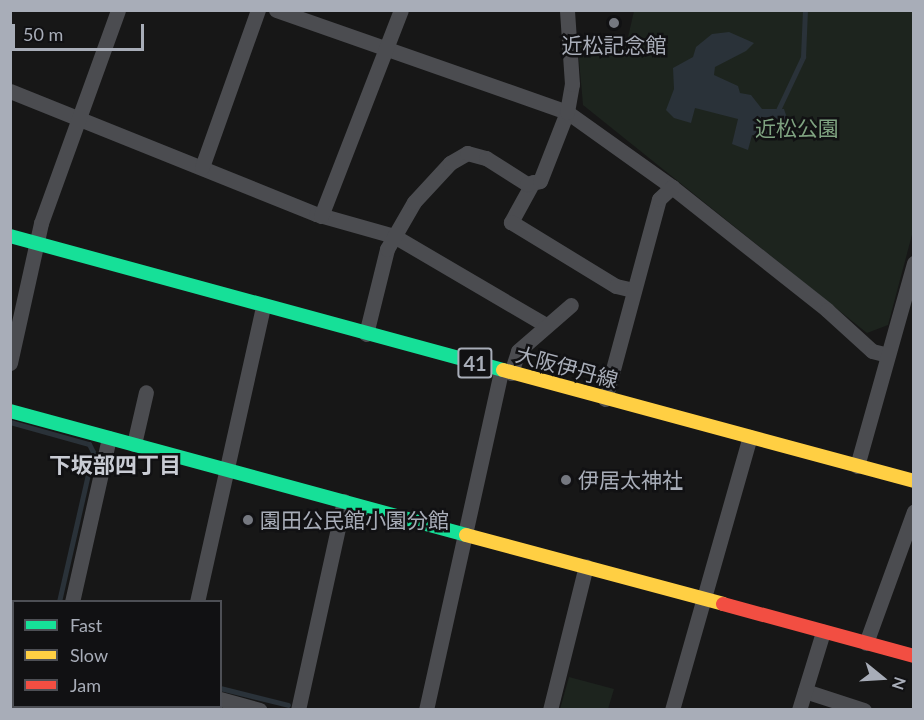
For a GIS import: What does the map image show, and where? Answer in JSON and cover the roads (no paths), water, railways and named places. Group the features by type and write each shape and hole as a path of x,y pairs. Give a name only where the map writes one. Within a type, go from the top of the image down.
{"street":[{"path":"10,363 36,245 117,10"},
{"path":"202,167 258,10"},
{"path":"276,10 567,112 672,187 827,310 872,351 888,355"},
{"path":"321,216 401,10"},
{"path":"366,334 394,236 425,186 450,163 467,153 486,158 527,184 540,181 567,112 572,84 567,10"},
{"path":"10,91 321,216 394,236 546,325"},
{"path":"533,182 511,222 616,286 633,290"},
{"path":"605,399 659,199 672,187"},
{"name":"大阪伊丹線","path":"10,238 914,481"},
{"path":"857,466 888,355 907,310 914,263"},
{"path":"426,710 465,535 506,372 518,351 571,305"},
{"path":"197,600 262,306"},
{"path":"134,444 146,392"},
{"path":"10,411 914,656"},
{"path":"672,710 750,437"},
{"path":"72,600 109,438"},
{"path":"298,710 344,501"},
{"path":"866,643 914,511"},
{"path":"550,710 586,566"},
{"path":"799,710 823,632"},
{"path":"805,691 864,710"},
{"path":"222,700 260,710"}],"waterway":[{"path":"778,110 803,57 805,10"},
{"path":"10,422 89,444 93,452 59,600"},
{"path":"222,688 288,705"}],"place":[{"name":"近松記念館","path":"614,23"},
{"name":"伊居太神社","path":"566,480"},
{"name":"園田公民館小園分館","path":"248,520"}],"district":[{"name":"下坂部四丁目","path":"115,465"}],"park label":[{"name":"近松公園","path":"797,128"}]}
